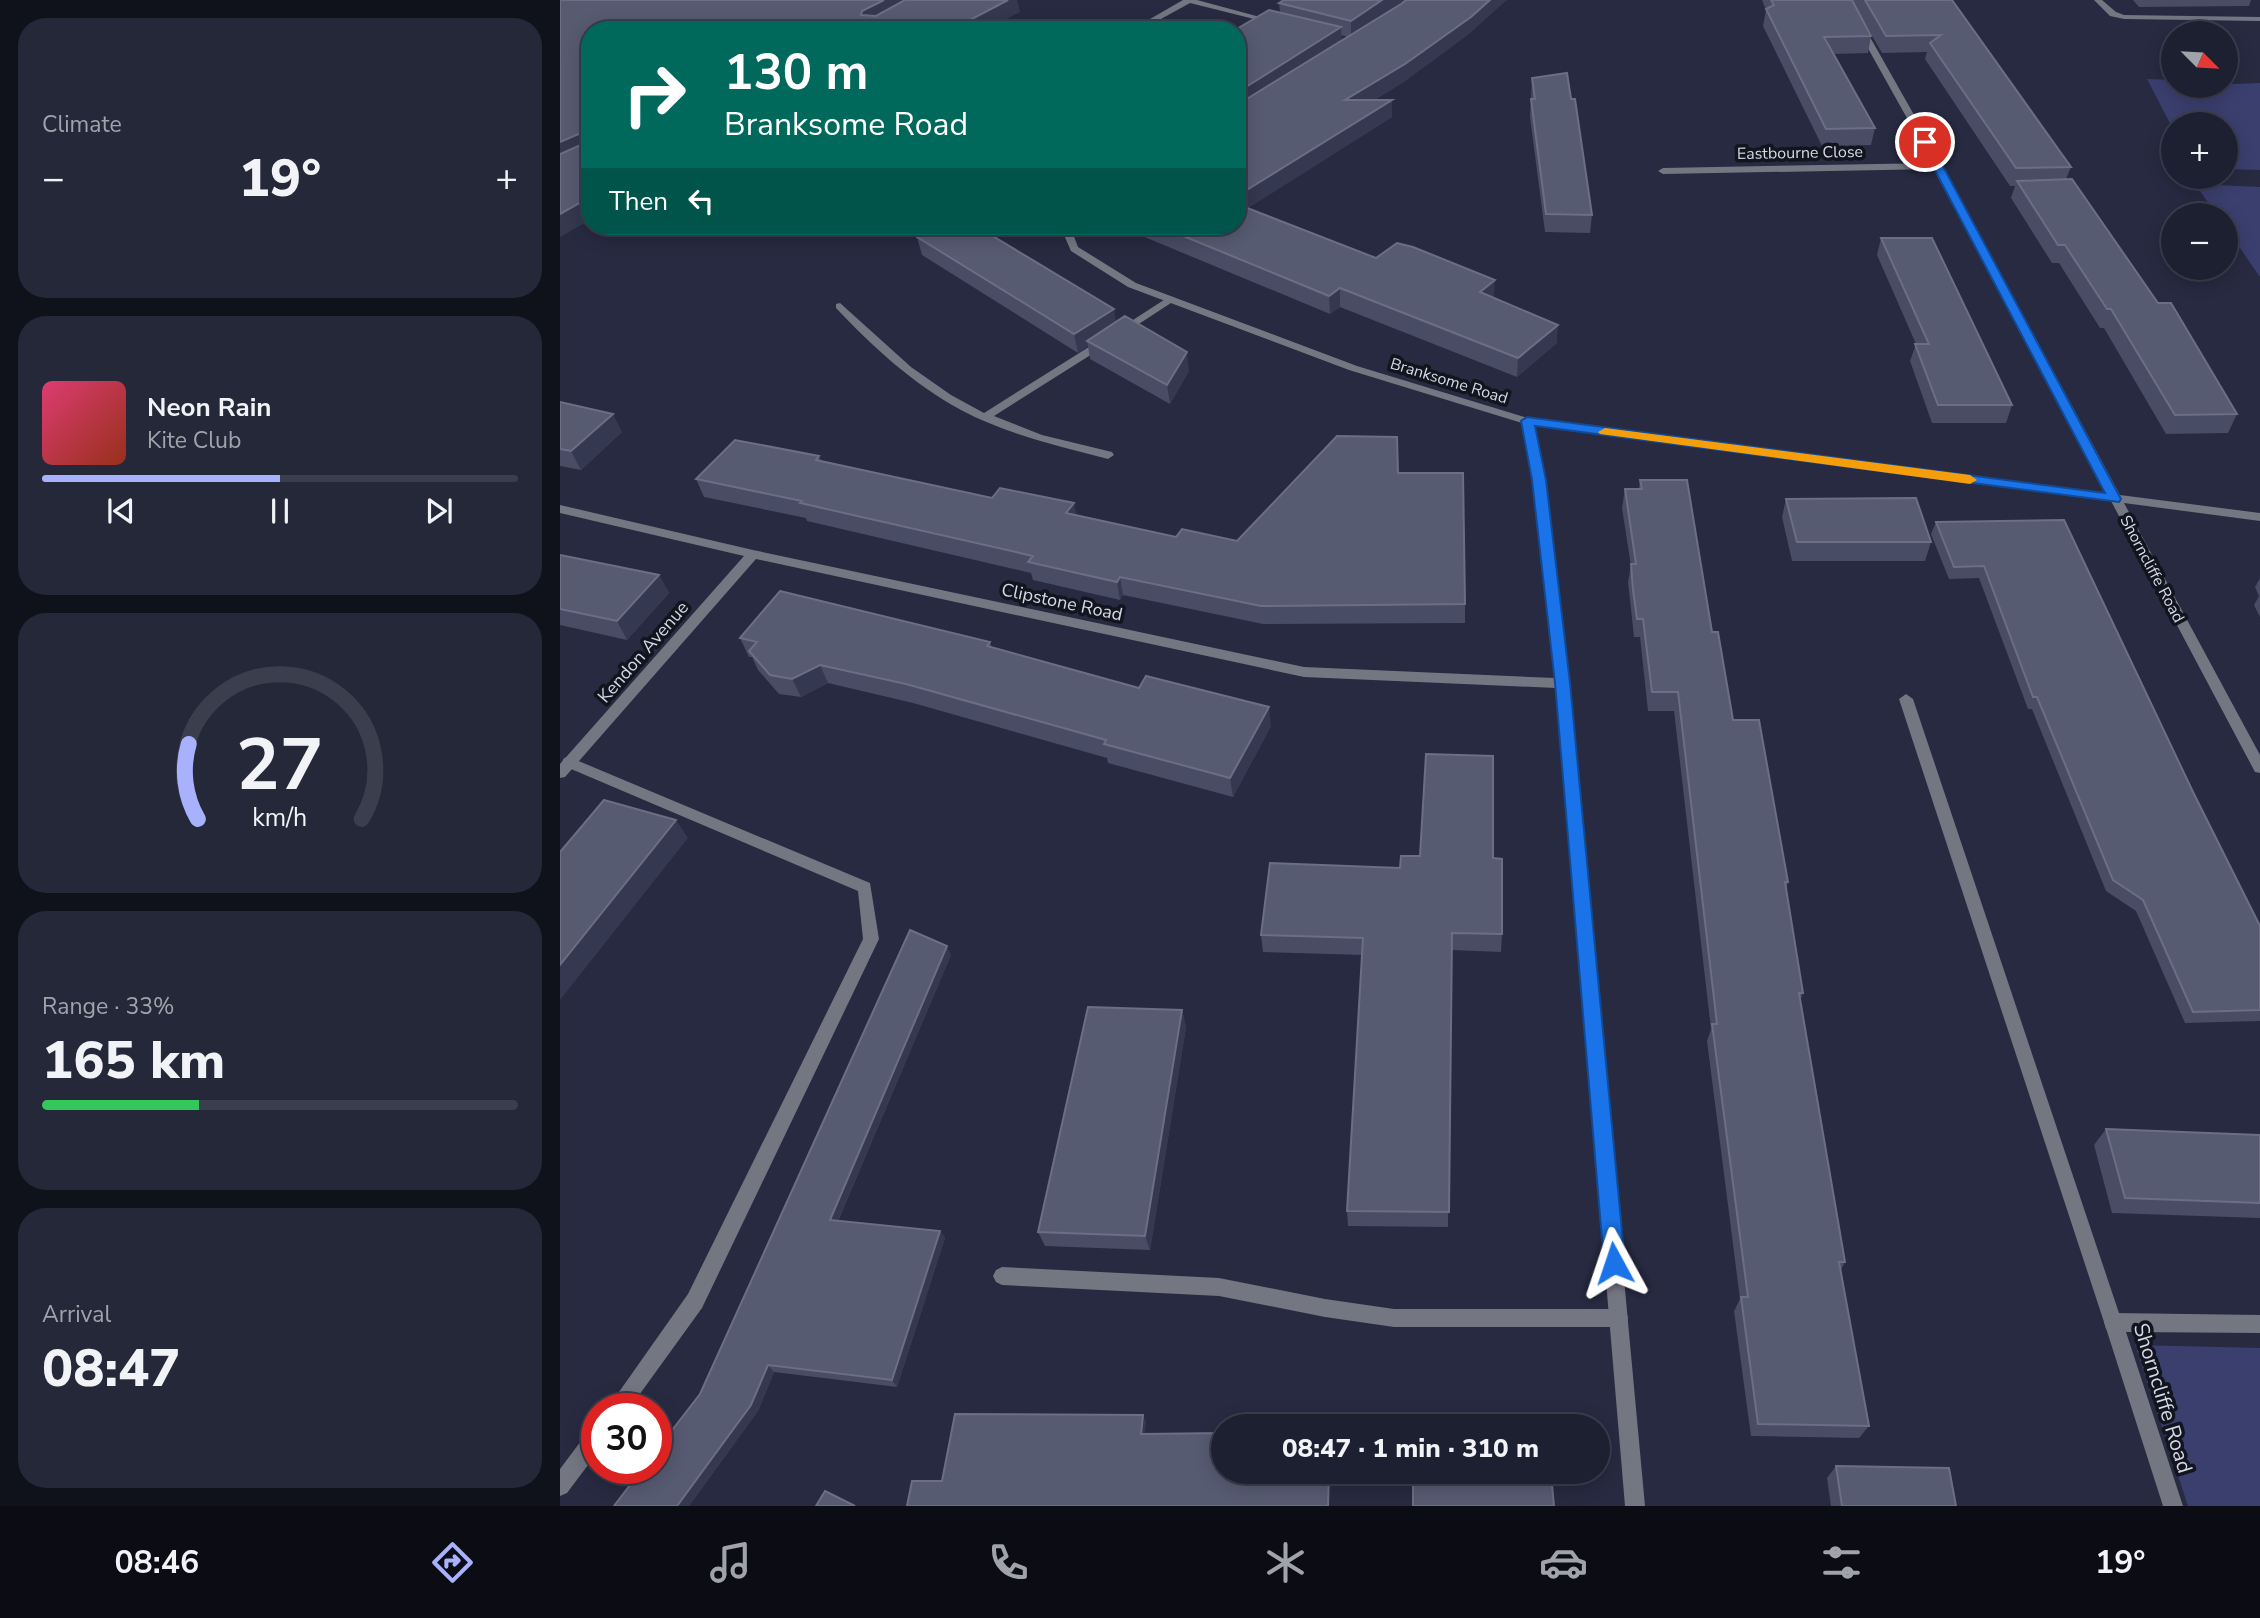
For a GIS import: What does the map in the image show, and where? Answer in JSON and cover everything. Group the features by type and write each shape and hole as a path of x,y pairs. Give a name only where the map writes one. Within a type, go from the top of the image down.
{"street":[{"path":"1151,21 1188,0 1279,23"},
{"name":"Shorncliffe Road","path":"1845,0 1938,166 2260,768"},
{"path":"2098,0 2104,8 2124,17 2260,19"},
{"name":"Eastbourne Close","path":"1663,171 1938,166"},
{"name":"Branksome Road","path":"1068,235 1073,249 1132,285 1353,368 1527,421 2260,517"},
{"path":"985,417 1035,388 1170,299"},
{"path":"840,306 890,354 956,404 1038,438 1108,455"},
{"path":"1527,421 1539,480 1562,683 1635,1506"},
{"name":"Clipstone Road","path":"560,509 753,554 1304,672 1562,683"},
{"name":"Kendon Avenue","path":"565,768 753,554"},
{"path":"1906,699 2113,1322"},
{"path":"565,768 865,887 870,939 695,1301 629,1393"},
{"path":"1002,1276 1219,1287 1325,1308 1394,1318 1619,1318"},
{"name":"Shorncliffe Road","path":"2173,1506 2113,1322 2260,1324"},
{"path":"560,1486 581,1458"}],"shaded area":[{"path":"2147,79 2161,80 2161,98 2238,98 2238,84 2260,83 2260,170 2238,169 2238,112 2164,112"},
{"path":"2260,187 2260,277 2238,245 2238,203 2208,203 2199,189"},
{"path":"2135,1345 2260,1348 2260,1506 2188,1506"}],"building":[{"path":"560,0 884,0 862,11 861,15 876,16 905,0 1008,0 968,21 581,21 581,133 560,142"},
{"path":"1284,0 1382,0 1351,21 1279,3"},
{"path":"1406,0 1490,0 1471,17 1405,64 1345,100 1392,100 1246,190 1246,99"},
{"path":"1771,0 1852,0 1871,36 1824,37 1875,128 1826,129 1766,9 1774,5"},
{"path":"1865,0 1952,0 2071,167 2016,168 1930,43 1941,35 1886,36"},
{"path":"1269,10 1341,27 1246,87 1246,24"},
{"path":"1567,73 1571,99 1575,99 1592,215 1546,214 1531,99 1535,99 1532,78"},
{"path":"581,145 581,202 560,214 560,154"},
{"path":"2072,179 2158,303 2171,303 2237,414 2175,415 2111,309 2107,309 2065,245 2058,245 2017,181"},
{"path":"1246,207 1376,258 1397,243 1495,280 1480,292 1558,325 1518,358 1340,288 1329,296 1181,235 1246,235"},
{"path":"991,235 1114,309 1074,334 917,237"},
{"path":"1881,238 1932,238 2012,405 1938,405 1915,344 1929,344"},
{"path":"1125,316 1187,352 1167,385 1087,341"},
{"path":"560,402 613,414 571,451 560,449"},
{"path":"1337,436 1397,437 1398,473 1463,473 1465,604 1261,606 1120,577 1117,582 1028,562 1033,556 800,503 802,501 696,479 735,440 819,456 816,460 992,498 1000,488 1074,503 1066,513 1176,537 1182,529 1237,541"},
{"path":"1640,480 1687,480 1712,632 1718,632 1733,720 1759,720 1788,882 1785,882 1803,993 1799,993 1845,1262 1839,1262 1869,1426 1758,1424 1741,1297 1748,1297 1712,1024 1717,1024 1678,692 1652,692 1643,619 1637,619 1633,590 1631,564 1636,564 1625,489 1642,489"},
{"path":"1916,498 1931,542 1797,542 1786,499"},
{"path":"2064,520 2260,926 2260,1010 2193,1012 2143,900 2113,880 2037,697 2033,697 1984,566 1954,567 1936,522"},
{"path":"560,555 659,575 617,621 560,609"},
{"path":"780,591 990,642 987,646 1139,688 1146,676 1269,707 1230,778 1104,744 1106,740 906,684 820,665 792,679 770,675 749,651 757,642 740,638"},
{"path":"1426,754 1493,756 1493,858 1502,859 1502,934 1452,933 1449,1212 1347,1211 1363,938 1261,935 1270,863 1400,868 1401,856 1420,856"},
{"path":"604,800 676,820 560,965 560,852"},
{"path":"910,930 947,946 830,1220 940,1231 892,1380 768,1365 751,1405 677,1506 614,1506 631,1484 672,1484 672,1430 700,1394"},
{"path":"1088,1007 1182,1010 1145,1236 1038,1232"},
{"path":"2106,1129 2260,1135 2260,1203 2125,1198"},
{"path":"955,1414 1143,1415 1141,1434 1211,1433 1211,1484 1329,1484 1328,1506 907,1506 912,1481 942,1481"},
{"path":"1836,1466 1949,1468 1956,1506 1842,1506"},
{"path":"1413,1484 1552,1484 1554,1506 1413,1506"},
{"path":"825,1491 855,1506 816,1506"}],"slow traffic":[{"path":"1605,432 1970,480"}],"route":[{"path":"1614,1263 1562,683 1539,480 1527,421 2114,499 1925,142"}]}
